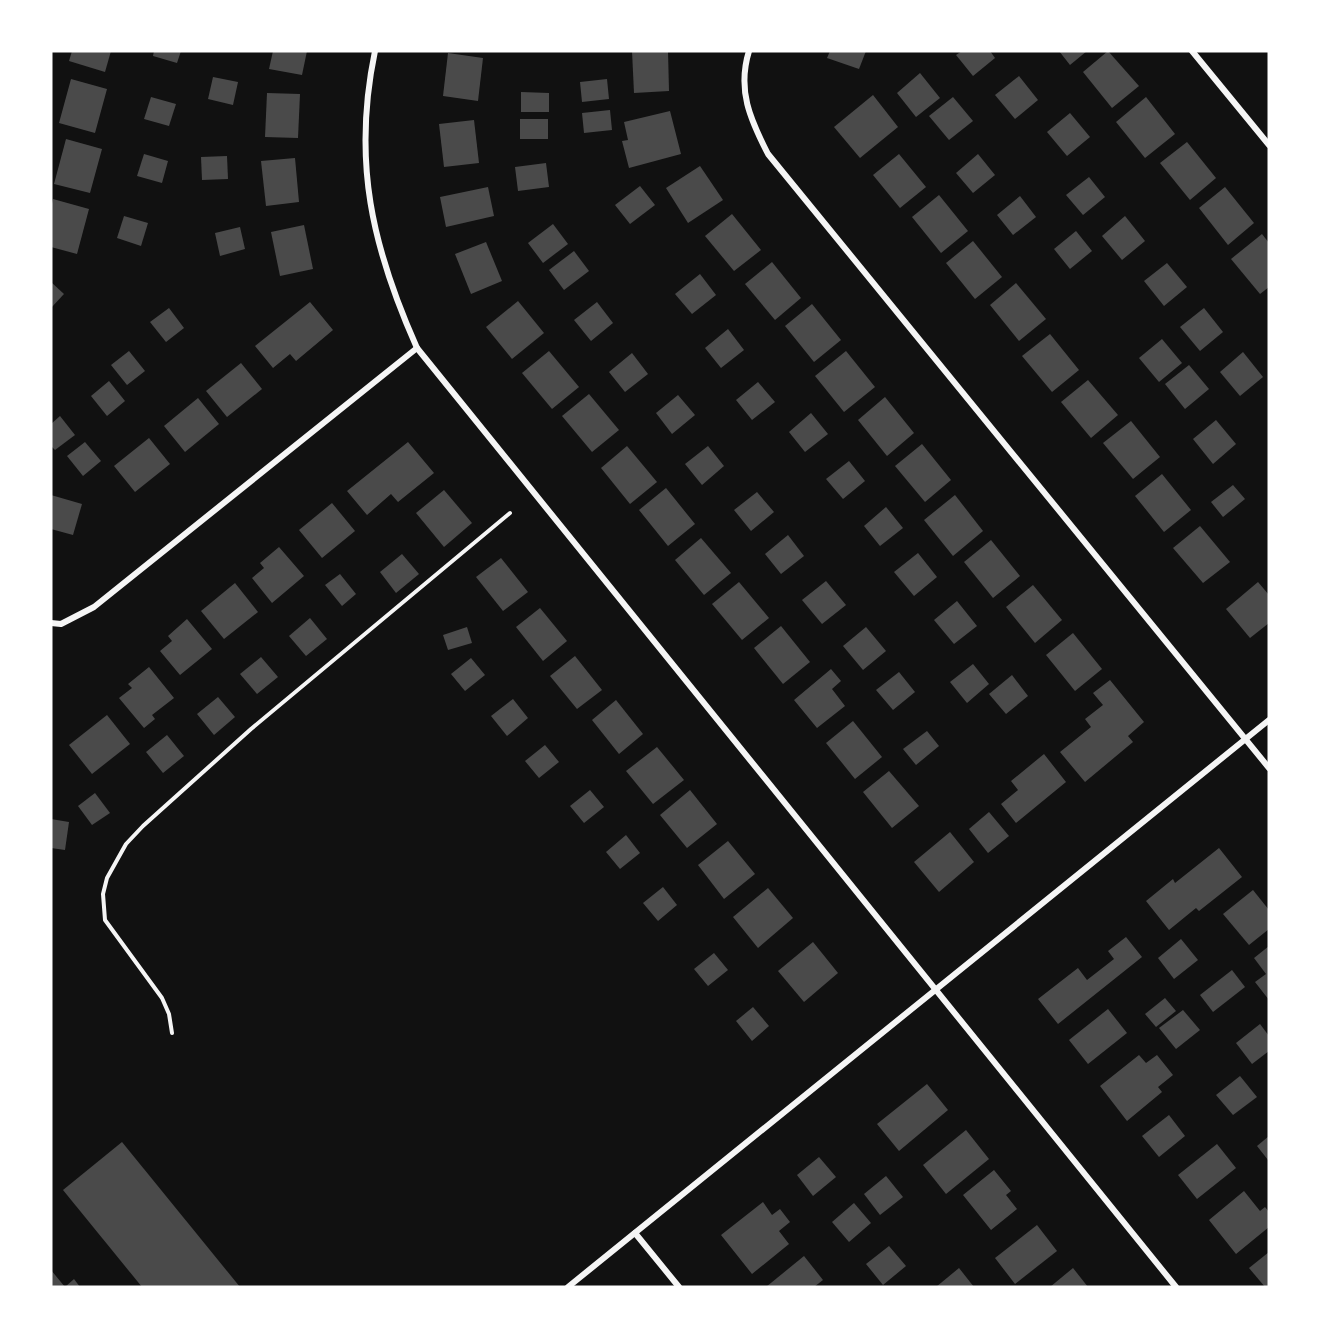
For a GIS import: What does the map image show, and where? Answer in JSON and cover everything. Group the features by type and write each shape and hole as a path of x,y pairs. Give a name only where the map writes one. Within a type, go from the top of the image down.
{"street":[{"path":"375,51 368,86 365,142 367,186 372,220 384,267 417,348 1176,1287"},
{"path":"749,51 745,64 745,92 750,119 768,154 1269,768"},
{"path":"1192,51 1269,145"},
{"path":"51,623 61,624 94,607 417,348"},
{"path":"568,1287 1269,720"},
{"path":"635,1233 679,1287"}],"path":[{"path":"172,1033 169,1014 162,998 105,920 103,894 107,878 126,844 251,729 510,513"}],"building":[{"path":"72,51 111,51 105,72 69,61"},
{"path":"154,51 181,51 177,63 153,56"},
{"path":"273,51 307,51 302,75 269,69"},
{"path":"632,51 668,51 669,91 634,93"},
{"path":"830,51 866,51 859,69 827,58"},
{"path":"962,51 990,51 995,58 973,76 956,55"},
{"path":"1059,51 1087,51 1070,65"},
{"path":"1108,51 1139,86 1112,108 1083,72"},
{"path":"448,53 483,58 478,101 443,96"},
{"path":"920,73 940,98 916,117 897,93"},
{"path":"1019,76 1038,100 1015,119 995,95"},
{"path":"213,77 238,82 233,105 208,99"},
{"path":"71,79 107,89 95,133 59,123"},
{"path":"607,79 609,99 582,102 580,82"},
{"path":"521,92 549,93 549,112 521,112"},
{"path":"267,93 300,94 298,138 265,137"},
{"path":"873,95 898,127 860,158 834,127"},
{"path":"151,97 176,104 169,126 144,119"},
{"path":"953,97 973,121 949,140 929,116"},
{"path":"1146,97 1175,134 1145,158 1116,122"},
{"path":"610,110 612,130 584,133 582,113"},
{"path":"670,111 681,154 629,168 622,141 628,140 624,122"},
{"path":"1070,113 1090,137 1067,156 1047,132"},
{"path":"520,119 548,119 548,139 520,139"},
{"path":"474,120 479,163 444,167 439,124"},
{"path":"66,139 102,149 90,193 54,184"},
{"path":"1187,142 1216,178 1190,200 1160,163"},
{"path":"144,154 168,161 162,183 137,176"},
{"path":"899,154 926,187 900,208 873,175"},
{"path":"978,154 995,175 973,193 956,173"},
{"path":"227,156 228,179 202,180 201,157"},
{"path":"295,158 299,202 266,206 261,161"},
{"path":"546,163 549,187 518,191 515,167"},
{"path":"700,166 723,200 688,223 666,188"},
{"path":"1089,177 1105,197 1083,215 1066,195"},
{"path":"640,186 655,205 630,224 615,205"},
{"path":"488,187 494,216 446,227 440,197"},
{"path":"1225,187 1254,223 1228,245 1199,208"},
{"path":"939,195 968,231 941,253 912,217"},
{"path":"1020,196 1036,217 1013,235 997,215"},
{"path":"53,199 89,209 77,254 51,247"},
{"path":"732,214 761,250 734,271 705,236"},
{"path":"124,216 148,223 141,246 117,238"},
{"path":"1125,216 1145,241 1122,260 1102,236"},
{"path":"553,224 568,244 543,263 528,243"},
{"path":"304,225 313,269 280,276 271,232"},
{"path":"240,227 245,249 220,256 215,233"},
{"path":"1076,231 1092,251 1070,269 1054,249"},
{"path":"1262,234 1269,243 1269,287 1260,294 1231,259"},
{"path":"973,241 1002,277 975,299 946,263"},
{"path":"486,242 502,281 471,294 455,254"},
{"path":"574,251 589,271 564,290 549,270"},
{"path":"772,262 801,298 775,320 745,284"},
{"path":"1167,263 1187,287 1164,306 1144,281"},
{"path":"700,274 716,295 692,314 675,294"},
{"path":"51,282 64,294 51,308"},
{"path":"1016,283 1046,319 1019,341 990,305"},
{"path":"518,301 544,333 512,359 486,327"},
{"path":"310,302 333,330 296,361 290,354 273,368 255,346"},
{"path":"597,302 613,323 591,341 574,320"},
{"path":"812,304 841,340 814,362 785,326"},
{"path":"169,308 184,328 166,342 150,322"},
{"path":"1204,308 1223,332 1200,351 1180,327"},
{"path":"728,329 744,350 721,368 705,348"},
{"path":"1050,334 1079,370 1052,392 1022,356"},
{"path":"1162,339 1182,363 1159,382 1139,358"},
{"path":"129,351 145,371 127,385 111,365"},
{"path":"549,351 579,387 552,409 522,373"},
{"path":"846,351 875,387 844,412 815,376"},
{"path":"1243,352 1263,377 1240,396 1220,372"},
{"path":"632,353 648,374 625,392 609,372"},
{"path":"241,363 262,389 227,417 206,391"},
{"path":"1189,365 1209,389 1185,409 1165,384"},
{"path":"1088,380 1118,415 1091,438 1061,402"},
{"path":"109,381 125,401 107,416 91,396"},
{"path":"758,382 775,402 752,420 736,400"},
{"path":"589,394 619,430 592,452 562,416"},
{"path":"678,395 695,415 672,434 656,413"},
{"path":"885,397 914,433 887,456 858,420"},
{"path":"198,398 219,424 185,452 164,426"},
{"path":"811,413 828,434 805,452 789,432"},
{"path":"60,416 75,435 55,450 51,446 51,424"},
{"path":"1216,420 1236,444 1213,464 1193,439"},
{"path":"1131,421 1160,457 1133,479 1103,443"},
{"path":"149,438 170,464 135,492 114,466"},
{"path":"85,442 101,461 83,476 67,456"},
{"path":"408,442 434,473 398,502 391,494 367,515 347,491"},
{"path":"922,444 951,480 925,502 895,466"},
{"path":"627,446 657,482 630,504 601,468"},
{"path":"708,446 724,466 702,485 685,464"},
{"path":"849,461 865,481 843,499 826,479"},
{"path":"1162,474 1191,510 1164,532 1135,496"},
{"path":"1233,485 1245,499 1223,517 1211,502"},
{"path":"666,488 695,524 668,546 639,510"},
{"path":"444,490 472,523 444,547 416,513"},
{"path":"757,492 774,512 751,531 734,510"},
{"path":"51,495 82,504 73,535 51,529"},
{"path":"955,495 983,531 953,556 924,520"},
{"path":"332,503 355,531 322,558 299,530"},
{"path":"886,507 903,528 880,546 864,526"},
{"path":"1200,526 1230,562 1203,583 1173,548"},
{"path":"788,535 804,556 781,574 765,554"},
{"path":"701,538 731,573 704,595 675,560"},
{"path":"991,540 1020,576 993,598 964,562"},
{"path":"279,547 304,576 272,603 252,578 264,568 260,563"},
{"path":"918,553 937,577 914,596 894,572"},
{"path":"402,554 419,574 396,593 380,572"},
{"path":"501,558 528,592 503,611 476,577"},
{"path":"340,574 356,594 342,606 325,585"},
{"path":"826,581 846,605 822,624 802,600"},
{"path":"739,582 769,618 742,640 712,604"},
{"path":"1258,582 1269,595 1269,623 1250,638 1226,609"},
{"path":"235,583 258,612 224,639 201,611"},
{"path":"1033,585 1062,620 1035,643 1006,607"},
{"path":"957,601 977,626 954,644 934,620"},
{"path":"540,608 567,641 543,661 516,627"},
{"path":"310,618 327,639 306,656 289,636"},
{"path":"187,619 212,649 180,675 160,651 172,641 168,636"},
{"path":"781,626 810,662 783,684 754,648"},
{"path":"467,627 472,643 448,650 443,635"},
{"path":"866,627 886,651 863,670 843,646"},
{"path":"1073,633 1102,669 1075,691 1046,655"},
{"path":"575,656 602,690 577,709 550,676"},
{"path":"261,657 278,677 257,694 240,674"},
{"path":"471,658 485,675 465,691 451,674"},
{"path":"973,664 989,684 967,703 950,682"},
{"path":"149,667 174,698 152,715 155,719 144,728 119,698 132,688 128,684"},
{"path":"831,669 841,681 832,689 845,706 817,728 794,700"},
{"path":"899,672 915,692 893,710 876,690"},
{"path":"1012,675 1028,696 1006,714 989,694"},
{"path":"1110,680 1144,722 1128,736 1133,742 1085,782 1060,752 1091,727 1085,719 1103,705 1093,693"},
{"path":"218,697 235,717 214,735 197,714"},
{"path":"513,699 528,718 507,736 491,716"},
{"path":"616,700 643,734 619,754 592,720"},
{"path":"107,715 130,744 92,774 69,745"},
{"path":"853,721 882,757 855,779 826,743"},
{"path":"927,731 939,746 916,765 903,749"},
{"path":"167,735 184,756 163,773 146,752"},
{"path":"545,745 559,762 539,778 525,761"},
{"path":"657,747 684,780 653,804 626,771"},
{"path":"1044,754 1066,782 1016,823 1001,804 1018,790 1011,781"},
{"path":"889,771 919,806 892,828 863,792"},
{"path":"590,790 604,807 584,823 570,806"},
{"path":"690,790 717,824 687,848 660,815"},
{"path":"95,793 110,813 92,825 78,806"},
{"path":"989,812 1009,836 988,853 969,829"},
{"path":"51,819 69,822 65,850 51,848"},
{"path":"950,832 974,862 939,892 914,862"},
{"path":"626,835 640,853 620,869 606,852"},
{"path":"728,841 755,874 724,899 698,865"},
{"path":"1219,848 1242,877 1199,911 1196,908 1169,930 1146,901 1173,879 1175,883"},
{"path":"663,887 677,905 658,921 643,903"},
{"path":"768,888 793,918 758,948 733,917"},
{"path":"1253,890 1269,910 1269,929 1249,945 1223,914"},
{"path":"1126,937 1142,957 1058,1024 1038,999 1078,968 1087,980 1114,959 1108,951"},
{"path":"1181,939 1198,960 1174,979 1158,958"},
{"path":"813,942 838,973 804,1002 778,971"},
{"path":"1269,946 1269,1000 1255,982 1266,974 1254,958"},
{"path":"714,953 728,970 708,986 694,969"},
{"path":"1232,970 1245,987 1213,1012 1200,995"},
{"path":"1165,998 1176,1011 1156,1027 1145,1014"},
{"path":"753,1007 769,1026 752,1041 736,1021"},
{"path":"1108,1009 1127,1033 1088,1064 1069,1040"},
{"path":"1183,1010 1200,1030 1176,1049 1159,1028"},
{"path":"1260,1024 1269,1036 1269,1051 1252,1064 1236,1043"},
{"path":"1139,1055 1146,1063 1157,1055 1173,1075 1158,1087 1162,1092 1127,1121 1100,1086"},
{"path":"1240,1076 1257,1097 1233,1115 1216,1095"},
{"path":"927,1084 948,1110 899,1151 877,1124"},
{"path":"1169,1115 1185,1136 1159,1157 1142,1136"},
{"path":"966,1130 989,1159 946,1194 923,1165"},
{"path":"1269,1136 1269,1159 1268,1160 1257,1146"},
{"path":"122,1142 240,1287 142,1287 63,1190"},
{"path":"1217,1144 1236,1168 1197,1199 1178,1175"},
{"path":"819,1157 836,1177 813,1196 797,1175"},
{"path":"994,1170 1011,1191 1006,1195 1017,1209 991,1230 963,1195"},
{"path":"886,1176 903,1197 880,1215 864,1194"},
{"path":"1244,1191 1260,1211 1265,1207 1269,1212 1269,1227 1236,1254 1209,1220"},
{"path":"763,1202 772,1215 780,1209 790,1222 779,1231 789,1244 752,1274 721,1235"},
{"path":"854,1203 871,1223 849,1242 832,1222"},
{"path":"1037,1225 1057,1251 1015,1284 995,1258"},
{"path":"889,1246 906,1266 883,1285 866,1264"},
{"path":"1269,1252 1269,1287 1265,1287 1249,1268"},
{"path":"804,1256 823,1280 814,1287 766,1287"},
{"path":"959,1268 974,1287 936,1287"},
{"path":"1073,1268 1088,1287 1050,1287"},
{"path":"51,1270 65,1287 51,1287"},
{"path":"74,1279 80,1287 65,1287"}]}
